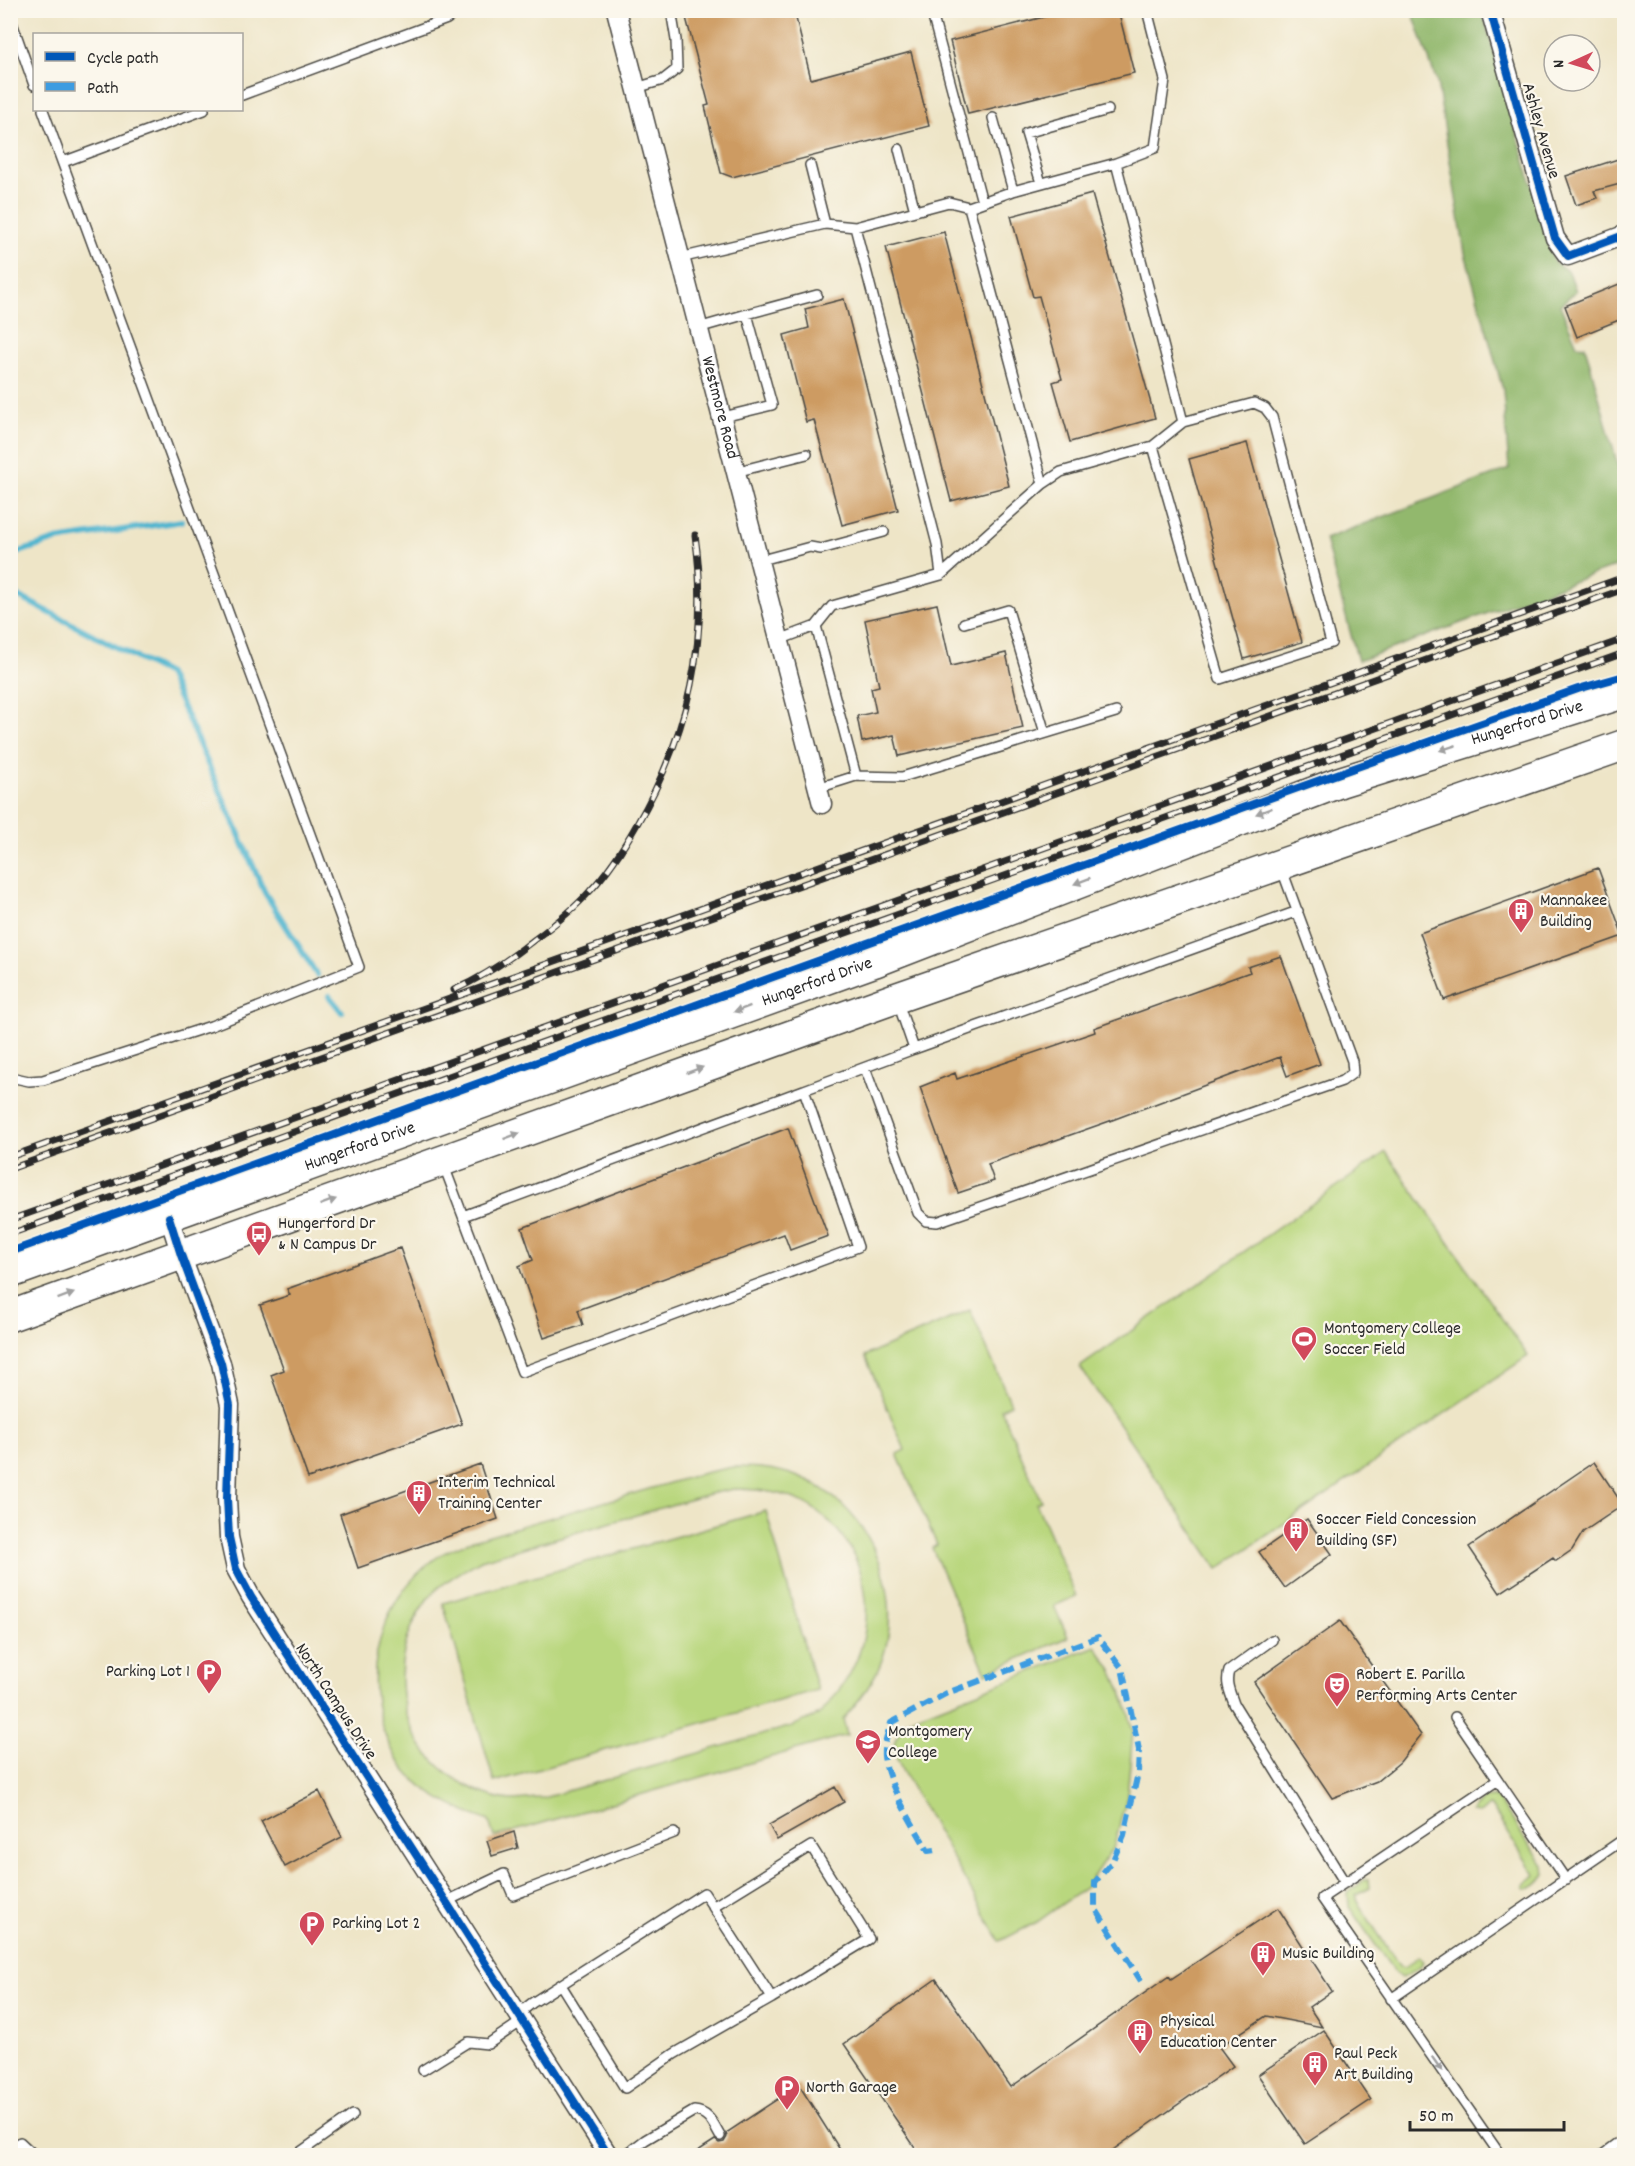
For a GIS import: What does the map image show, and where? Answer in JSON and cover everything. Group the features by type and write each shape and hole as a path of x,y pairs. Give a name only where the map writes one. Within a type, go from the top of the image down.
{"main road":[{"name":"Hungerford Drive","path":"10,1273 881,959 1340,782 1624,693"},
{"path":"10,1316 896,998 1624,745"},
{"path":"881,959 896,998"}],"street":[{"name":"Westmore Road","path":"616,10 820,796"},
{"name":"Ashley Avenue","path":"1490,10 1555,238 1568,256 1624,235"},
{"name":"North Campus Drive","path":"170,1216 221,1363 230,1405 227,1498 229,1537 237,1569 250,1597 609,2156"}],"lane":[{"path":"243,95 447,19 459,10"},
{"path":"636,88 663,80 677,69 676,40 671,10"},
{"path":"950,10 931,13 982,202"},
{"path":"680,258 825,224 855,227 949,202 969,207 1013,191 1116,163 1155,148 1165,80 1147,10"},
{"path":"10,17 33,81"},
{"path":"1041,183 1026,133 1108,110"},
{"path":"10,1077 29,1081 43,1080 211,1026 359,967 44,111"},
{"path":"63,162 201,111"},
{"path":"993,118 1013,191"},
{"path":"899,149 915,211"},
{"path":"1116,163 1183,422"},
{"path":"810,165 825,224"},
{"path":"969,207 1043,484"},
{"path":"855,227 937,544 941,575"},
{"path":"698,328 817,296"},
{"path":"723,417 772,405 747,314"},
{"path":"779,640 816,626 832,606 941,575 1043,484 1061,472 1153,446 1183,422 1254,403 1266,408 1272,417 1331,643 1220,679 1153,446"},
{"path":"735,472 807,454"},
{"path":"758,561 810,547 821,549 884,532"},
{"path":"964,623 1008,610 1045,733"},
{"path":"816,626 856,776"},
{"path":"820,796 856,776 902,777 1116,712"},
{"path":"865,1068 918,1213 926,1221 937,1222 1342,1081 1353,1073 1352,1060 1280,864"},
{"path":"463,1216 914,1049 1298,911"},
{"path":"896,998 914,1049"},
{"path":"442,1161 522,1372 858,1247 804,1090"},
{"path":"1272,1640 1229,1671 1228,1687 1234,1704 1345,1883"},
{"path":"1455,1717 1566,1880"},
{"path":"1498,1780 1322,1898 1501,2156"},
{"path":"446,1902 504,1874 513,1895 675,1833"},
{"path":"1391,1999 1624,1839"},
{"path":"561,1986 625,2088 674,2054 869,1939 811,1846 714,1906"},
{"path":"423,2070 468,2042 488,2044 561,1986 705,1893 772,1998"},
{"path":"624,2156 645,2140 694,2111 704,2112 720,2136"},
{"path":"295,2156 353,2115"},
{"path":"1601,2156 1624,2139"},
{"path":"10,2147 20,2142 35,2156"}],"green space":[{"path":"1412,11 1482,11 1554,262 1569,272 1576,291 1560,305 1577,345 1585,346 1624,488 1624,563 1358,661 1325,539 1509,469 1503,390 1465,253 1437,82"},
{"name":"Montgomery College Soccer Field","path":"1386,1152 1528,1356 1218,1569 1080,1367"},
{"path":"970,1310 1011,1404 1001,1409 1041,1501 1036,1503 1076,1596 1054,1606 1068,1637 986,1673 932,1548 937,1545 897,1454 905,1450 865,1356"},
{"path":"733,1467 749,1467 796,1476 821,1488 842,1505 860,1526 874,1550 884,1576 889,1603 889,1630 883,1657 876,1674 861,1698 843,1719 847,1735 494,1837 489,1821 443,1801 412,1778 388,1742 378,1713 375,1684 377,1654 384,1626 398,1599 416,1575 440,1555 473,1540 704,1473","holes":["745,1489 788,1496 817,1511 837,1529 851,1550 861,1574 866,1598 866,1624 861,1648 851,1672 823,1711 792,1726 543,1798 515,1800 491,1796 459,1781 437,1765 421,1745 409,1723 403,1699 401,1674 404,1649 413,1625 431,1595 459,1573 481,1560 709,1494"]},
{"path":"766,1511 817,1690 494,1782 443,1603"},
{"path":"1096,1646 1113,1672 1125,1700 1133,1731 1127,1796 1114,1846 1086,1887 1037,1922 1000,1941 902,1770 894,1743 909,1719"},
{"path":"1485,1798 1494,1798 1500,1802 1544,1865 1545,1875 1532,1888 1526,1889 1524,1885 1535,1876 1534,1873 1491,1806 1488,1805 1479,1813 1472,1812 1475,1806"},
{"path":"1364,1880 1369,1880 1370,1888 1356,1895 1356,1900 1400,1967 1404,1968 1419,1956 1423,1962 1404,1977 1401,1978 1395,1973 1349,1907 1348,1893"}],"building":[{"path":"684,10 794,10 811,79 911,52 929,126 732,177 721,173 705,106 709,105"},
{"path":"1071,10 1118,10 1134,73 968,114 950,41"},
{"path":"1624,157 1624,183 1594,191 1597,198 1576,205 1566,176"},
{"path":"1092,194 1155,418 1070,442 1053,382 1062,379 1039,296 1033,297 1011,216"},
{"path":"944,232 1009,486 951,501 886,247"},
{"path":"1624,282 1624,318 1577,337 1565,306"},
{"path":"844,299 898,510 842,525 814,420 806,422 784,335 809,328 805,309"},
{"path":"1247,443 1302,642 1244,659 1189,459"},
{"path":"937,604 951,666 1006,653 1023,728 899,756 894,735 862,742 857,716 876,712 871,688 879,686 865,620"},
{"name":"Mannakee Building","path":"1598,868 1623,936 1444,1000 1420,933"},
{"path":"1281,956 1320,1064 1287,1076 1280,1057 988,1164 994,1181 958,1193 920,1087 955,1073 957,1079 1095,1032 1094,1028 1250,972 1248,967"},
{"path":"788,1128 828,1236 790,1250 784,1234 578,1310 583,1325 544,1338 519,1266 533,1260 522,1228"},
{"path":"400,1248 462,1424 308,1478 271,1375 284,1370 260,1305 290,1295 287,1289"},
{"path":"1594,1462 1623,1505 1583,1532 1572,1550 1556,1561 1553,1558 1500,1593 1469,1547"},
{"name":"Interim Technical Training Center","path":"480,1464 498,1519 358,1568 340,1514"},
{"name":"Soccer Field Concession Building (SF)","path":"1307,1519 1332,1554 1285,1588 1259,1552"},
{"name":"Robert E. Parilla Performing Arts Center","path":"1340,1621 1421,1735 1400,1762 1377,1781 1332,1798 1254,1682"},
{"path":"835,1787 844,1802 777,1840 769,1825"},
{"path":"319,1791 342,1837 285,1867 261,1821"},
{"path":"514,1832 518,1848 492,1856 487,1841"},
{"name":"Physical Education Center","path":"1278,1908 1332,1991 1309,2007 1322,2027 1266,2016 1219,2047 1233,2066 1104,2156 921,2156 844,2044 936,1979 1011,2087 1169,1976 1171,1979"},
{"name":"Paul Peck Art Building","path":"1324,2030 1371,2100 1305,2144 1258,2075"},
{"name":"North Garage","path":"799,2085 844,2156 690,2156 715,2140 719,2143 724,2142 727,2137 726,2133"}],"waterway":[{"path":"10,555 56,540 182,521"},
{"path":"10,592 168,674 265,893 317,975"},
{"path":"329,996 342,1012"}],"railway":[{"path":"454,990 506,960 564,916 597,884 637,824 670,755 691,684 700,611 695,535"},
{"path":"10,1157 1624,577"},
{"path":"10,1169 1624,589"},
{"path":"10,1220 1624,639"},
{"path":"10,1234 1624,653"}],"marked path":[{"path":"935,1850 928,1851 890,1780 884,1752 891,1723 947,1693 1098,1637 1122,1668 1139,1750 1138,1773 1124,1835 1112,1862 1095,1882 1095,1908 1141,1981"}],"cycle path":[{"path":"1490,10 1555,238 1568,256 1624,235"},
{"path":"10,1252 1323,779 1578,689 1624,676"},
{"path":"169,1217 221,1363 230,1405 227,1498 229,1537 236,1569 251,1597 609,2156"}],"place":[{"name":"Mannakee Building","path":"1521,934"},
{"name":"Hungerford Dr & N Campus Dr","path":"259,1257"},
{"name":"Montgomery College Soccer Field","path":"1304,1362"},
{"name":"Interim Technical Training Center","path":"419,1516"},
{"name":"Soccer Field Concession Building (SF)","path":"1296,1553"},
{"name":"Parking Lot 1","path":"209,1695"},
{"name":"Robert E. Parilla Performing Arts Center","path":"1337,1708"},
{"name":"Montgomery College","path":"868,1765"},
{"name":"Parking Lot 2","path":"312,1947"},
{"name":"Music Building","path":"1263,1977"},
{"name":"Physical Education Center","path":"1140,2055"},
{"name":"Paul Peck Art Building","path":"1315,2087"},
{"name":"North Garage","path":"787,2111"}]}
